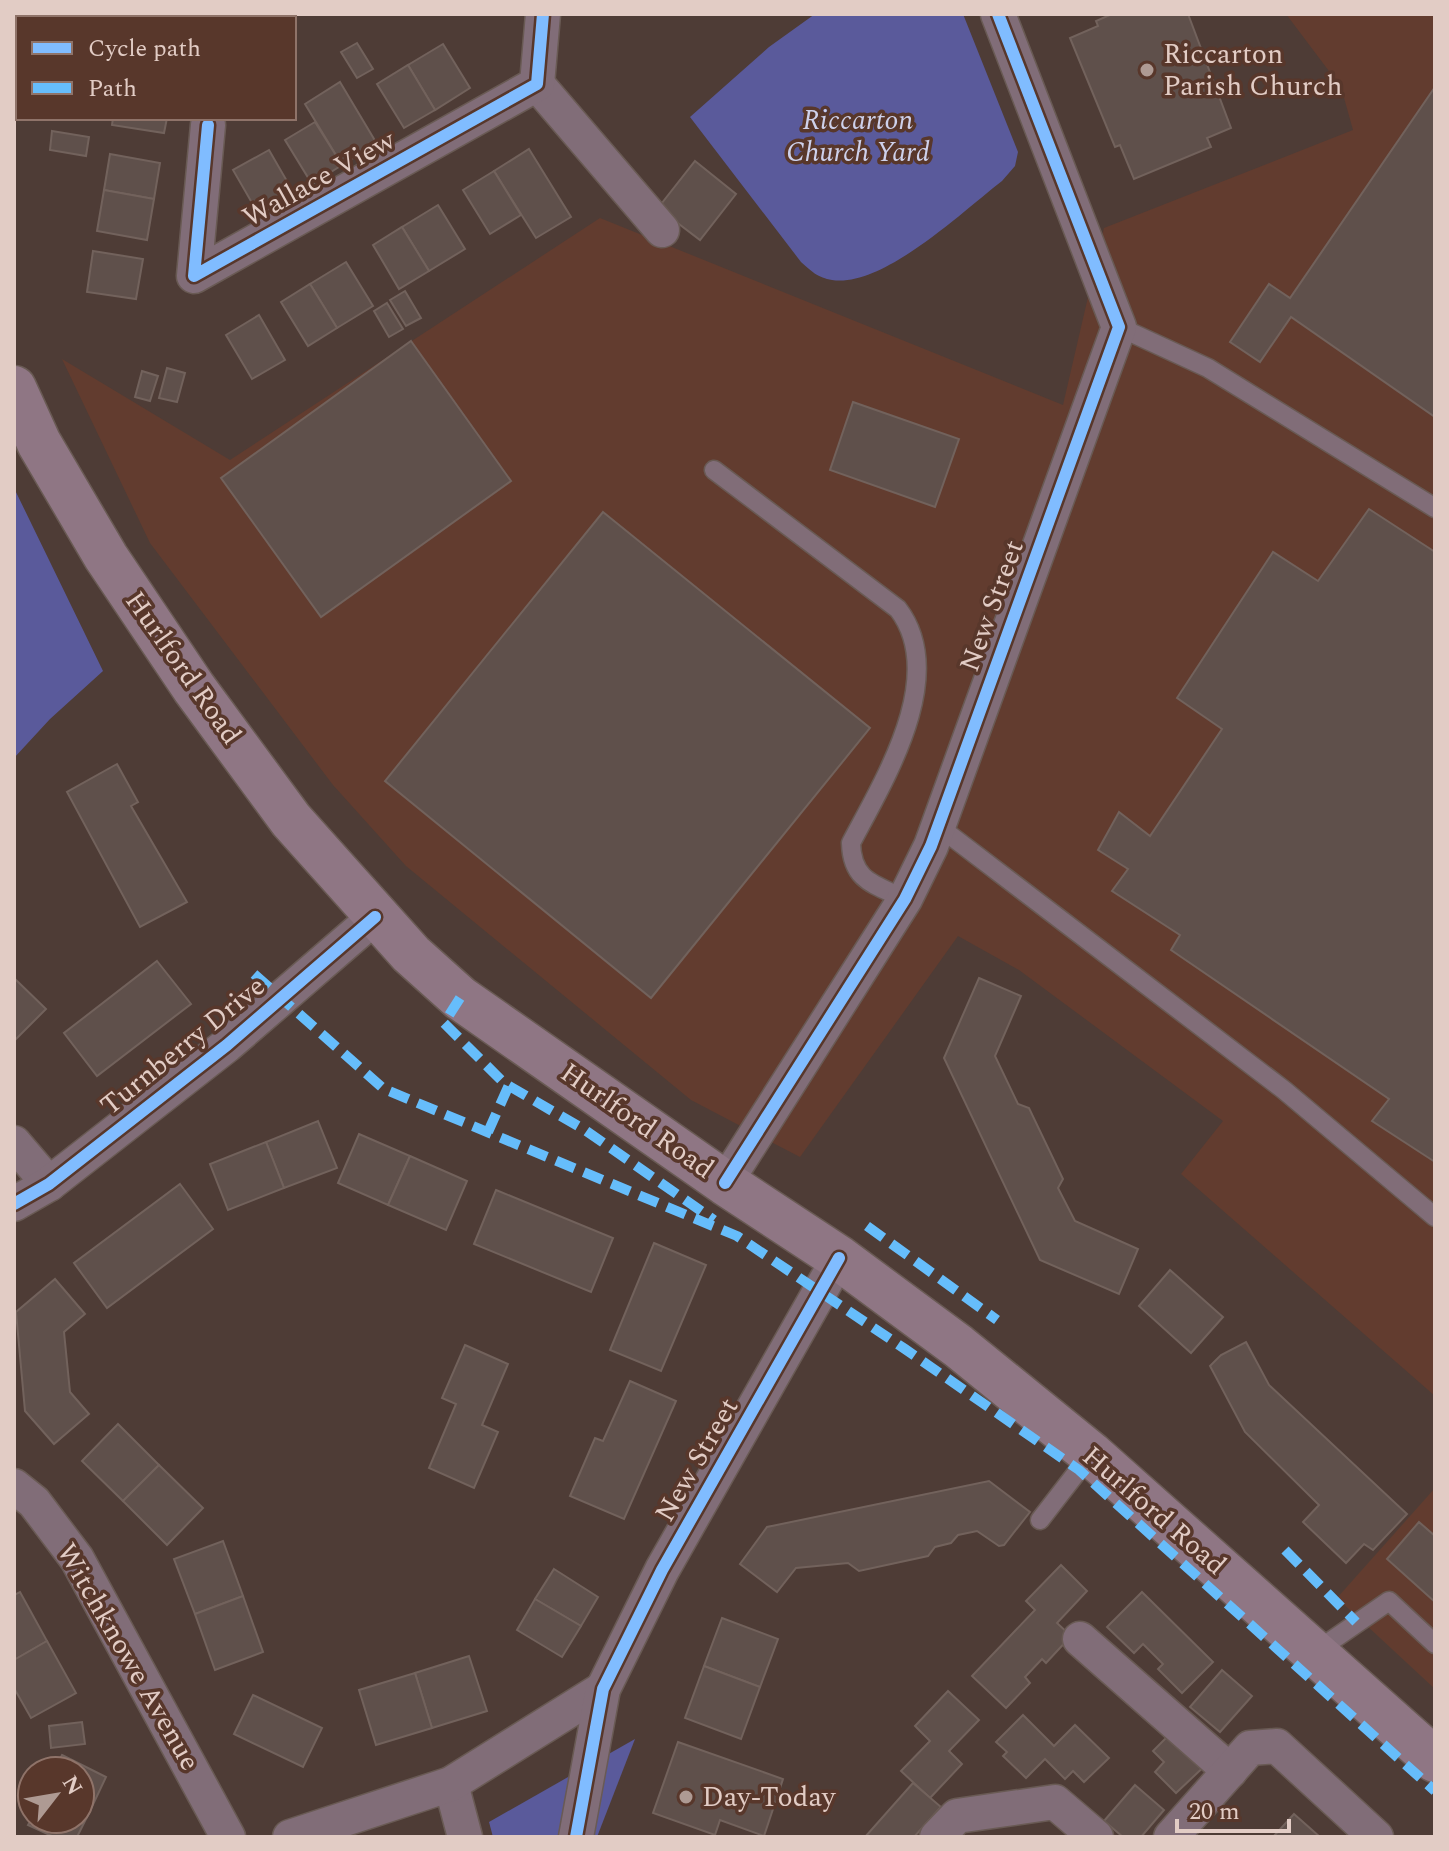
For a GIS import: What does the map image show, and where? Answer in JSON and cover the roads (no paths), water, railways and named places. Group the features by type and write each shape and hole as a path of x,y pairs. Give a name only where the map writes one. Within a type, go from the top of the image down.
{"main road":[{"name":"Hurlford Road","path":"14,388 39,443 106,557 194,688 291,820 375,917 460,998 725,1183 839,1258 958,1346 1091,1454 1435,1760"}],"street":[{"path":"543,14 537,84 662,230"},
{"path":"998,14 1119,327"},
{"name":"Wallace View","path":"208,125 194,276 537,84"},
{"name":"New Street","path":"725,1183 905,899 938,826 1119,327"},
{"name":"Turnberry Drive","path":"14,1204 49,1184 227,1045 375,917"},
{"path":"14,1143 49,1184"},
{"name":"New Street","path":"576,1837 603,1689 662,1570 839,1258"},
{"name":"Witchknowe Avenue","path":"14,1486 34,1502 77,1559 228,1837"},
{"path":"1080,1639 1230,1771"},
{"path":"290,1837 451,1784 603,1689"},
{"path":"1171,1837 1250,1748 1277,1746 1376,1837"},
{"path":"451,1784 465,1837"},
{"path":"937,1837 957,1816 1055,1802 1096,1837"}],"lane":[{"path":"1119,327 1208,368 1435,508"},
{"path":"714,470 898,609 908,622 918,647 908,730 851,843 852,863 865,880 905,899"},
{"path":"938,826 1284,1090 1435,1217"},
{"path":"1040,1520 1091,1454"},
{"path":"1315,1652 1389,1601 1435,1644"}],"place":[{"name":"Riccarton Parish Church","path":"1147,70"},
{"name":"Day-Today","path":"686,1797"}],"park label":[{"name":"Riccarton Church Yard","path":"858,136"}]}
